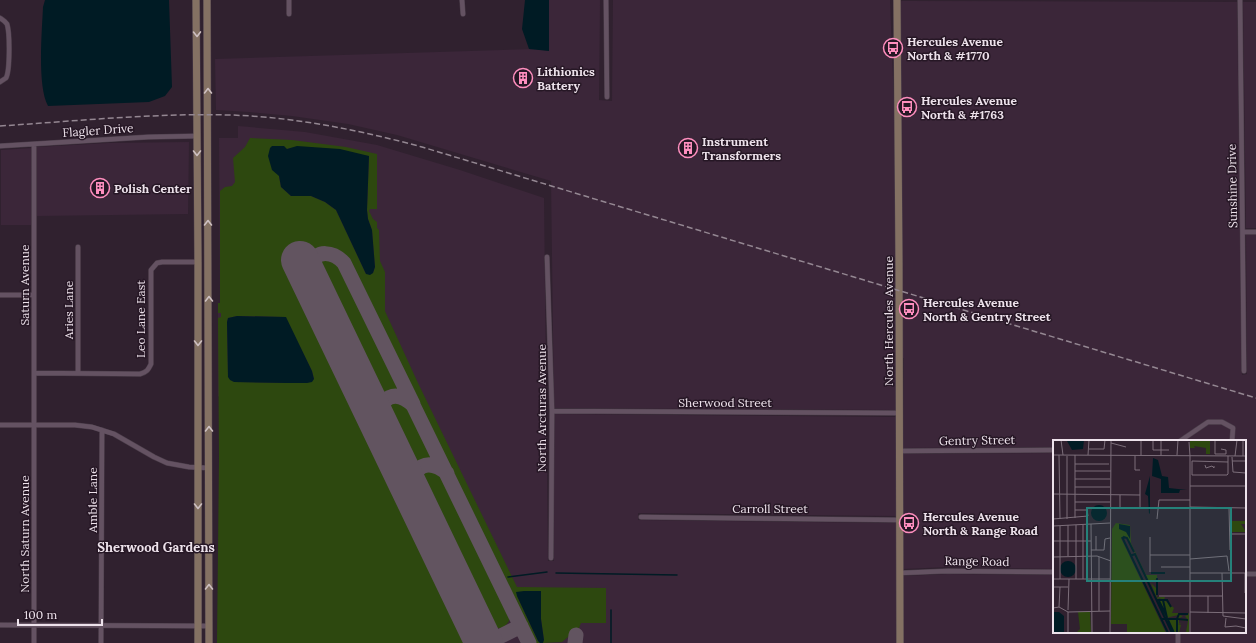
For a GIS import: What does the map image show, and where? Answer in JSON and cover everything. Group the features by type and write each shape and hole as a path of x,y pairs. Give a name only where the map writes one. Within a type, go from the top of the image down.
{"main road":[{"path":"196,0 198,643"},
{"path":"207,0 209,643"},
{"name":"North Hercules Avenue","path":"897,0 900,643"}],"street":[{"path":"288,0 289,14"},
{"path":"462,0 463,14"},
{"path":"606,0 606,97"},
{"name":"Sunshine Drive","path":"1240,0 1244,372"},
{"path":"0,18 4,20 8,31 9,69 6,78 0,82"},
{"name":"Flagler Drive","path":"0,146 148,137 197,136"},
{"name":"Saturn Avenue","path":"34,144 34,425"},
{"path":"1243,232 1256,232"},
{"name":"Aries Lane","path":"78,247 78,373"},
{"name":"North Arcturas Avenue","path":"547,258 552,411 551,558"},
{"name":"Leo Lane East","path":"78,373 140,374 148,370 151,364 151,270 157,263 162,262 198,262"},
{"path":"0,295 34,295"},
{"path":"35,373 78,373"},
{"name":"Sherwood Street","path":"552,411 899,414"},
{"path":"1181,440 1208,422 1222,422 1233,428 1232,440"},
{"path":"0,425 84,426 114,434 167,463 182,466 209,468"},
{"name":"North Saturn Avenue","path":"34,425 34,643"},
{"name":"Amble Lane","path":"102,430 102,643"},
{"name":"Gentry Street","path":"899,451 1053,450"},
{"name":"Carroll Street","path":"641,517 899,520"},
{"name":"Range Road","path":"900,573 948,571 1053,572"},
{"path":"0,625 209,626"}],"shaded area":[{"path":"549,0 600,0 599,100 612,101 613,0 890,0 895,132 896,410 554,408 551,181 397,135 348,124 292,116 216,110 215,59 536,49 549,51"},
{"path":"900,1 1237,2 1242,375 1247,374 1246,235 1256,235 1256,571 1246,571 1246,440 1053,440 1053,447 903,448 904,358 902,358"},
{"path":"1243,2 1256,2 1256,228 1246,228"},
{"path":"238,126 305,132 377,145 460,170 544,198 548,561 554,561 554,414 896,417 896,516 638,513 638,520 897,523 897,643 436,643 218,396 218,303 220,303 219,138 238,138"},
{"path":"189,142 188,214 37,216 37,147 108,143"},
{"path":"32,148 31,225 1,225 1,150"},
{"path":"1053,453 1053,569 948,567 903,569 903,454"},
{"path":"948,574 1053,575 1053,633 1176,633 1176,643 903,643 903,576"},
{"path":"1246,577 1256,577 1256,643 1181,643 1181,633 1246,633"}],"green space":[{"path":"250,138 292,140 346,147 377,154 377,209 370,209 369,211 373,219 377,222 377,228 379,230 380,261 385,272 385,311 418,383 517,587 606,588 606,623 581,623 579,628 562,642 542,643 544,640 541,619 517,596 540,643 533,643 346,259 332,251 325,250 311,253 290,264 474,643 217,643 219,458 218,318 221,317 221,313 218,313 218,303 220,303 220,191 225,187 232,186 235,182 233,158 245,147","holes":["291,148 369,156 367,210 368,219 372,230 375,267 373,273 366,274 336,210 325,202 311,196 291,196 281,187 279,176 287,149","237,316 285,317 312,371 314,379 307,383 234,382 228,377 227,322 228,318"]},
{"path":"324,257 333,258 340,263 402,391 387,391 376,397 315,269 317,262"},
{"path":"396,401 401,401 410,407 436,459 424,459 410,465 385,414 388,405"},
{"path":"431,470 436,470 443,475 511,616 507,624 502,628 495,628 487,625 420,487 422,476"}],"water":[{"path":"45,0 169,0 172,87 165,96 149,102 48,106 42,85 41,72 43,7"},
{"path":"525,0 549,0 549,51 529,49 522,29"},
{"path":"272,146 284,146 287,149 297,146 340,149 369,156 367,210 368,219 372,230 375,267 373,273 370,275 366,274 336,210 325,202 311,196 291,196 281,187 279,176 272,170 268,156"},
{"path":"237,316 286,317 312,371 314,379 312,382 234,382 230,380 228,377 227,322 228,318"},
{"path":"541,591 543,643 538,641 517,596 516,592"}],"waterway":[{"path":"508,577 547,572"},
{"path":"556,573 677,575"},
{"path":"611,610 611,643"}],"taxiway":[{"path":"309,279 310,266 316,256 321,254 330,254 340,259 344,263 413,404"},
{"path":"377,420 381,406 389,398 394,396 400,397 413,405 529,643"},
{"path":"411,491 414,475 422,467 427,465 433,466 440,468 447,473"},
{"path":"487,643 521,626"},
{"path":"575,643 576,635"}],"runway":[{"path":"300,260 484,643"}],"railway":[{"path":"0,126 144,116 230,115 279,118 327,125 375,135 422,147 1256,398"}],"place":[{"name":"Hercules Avenue North & #1770","path":"893,48"},
{"name":"Lithionics Battery","path":"523,78"},
{"name":"Hercules Avenue North & #1763","path":"907,107"},
{"name":"Instrument Transformers","path":"688,148"},
{"name":"Polish Center","path":"100,188"},
{"name":"Hercules Avenue North & Gentry Street","path":"909,309"},
{"name":"Hercules Avenue North & Range Road","path":"909,523"}],"district":[{"name":"Sherwood Gardens","path":"156,547"}]}
